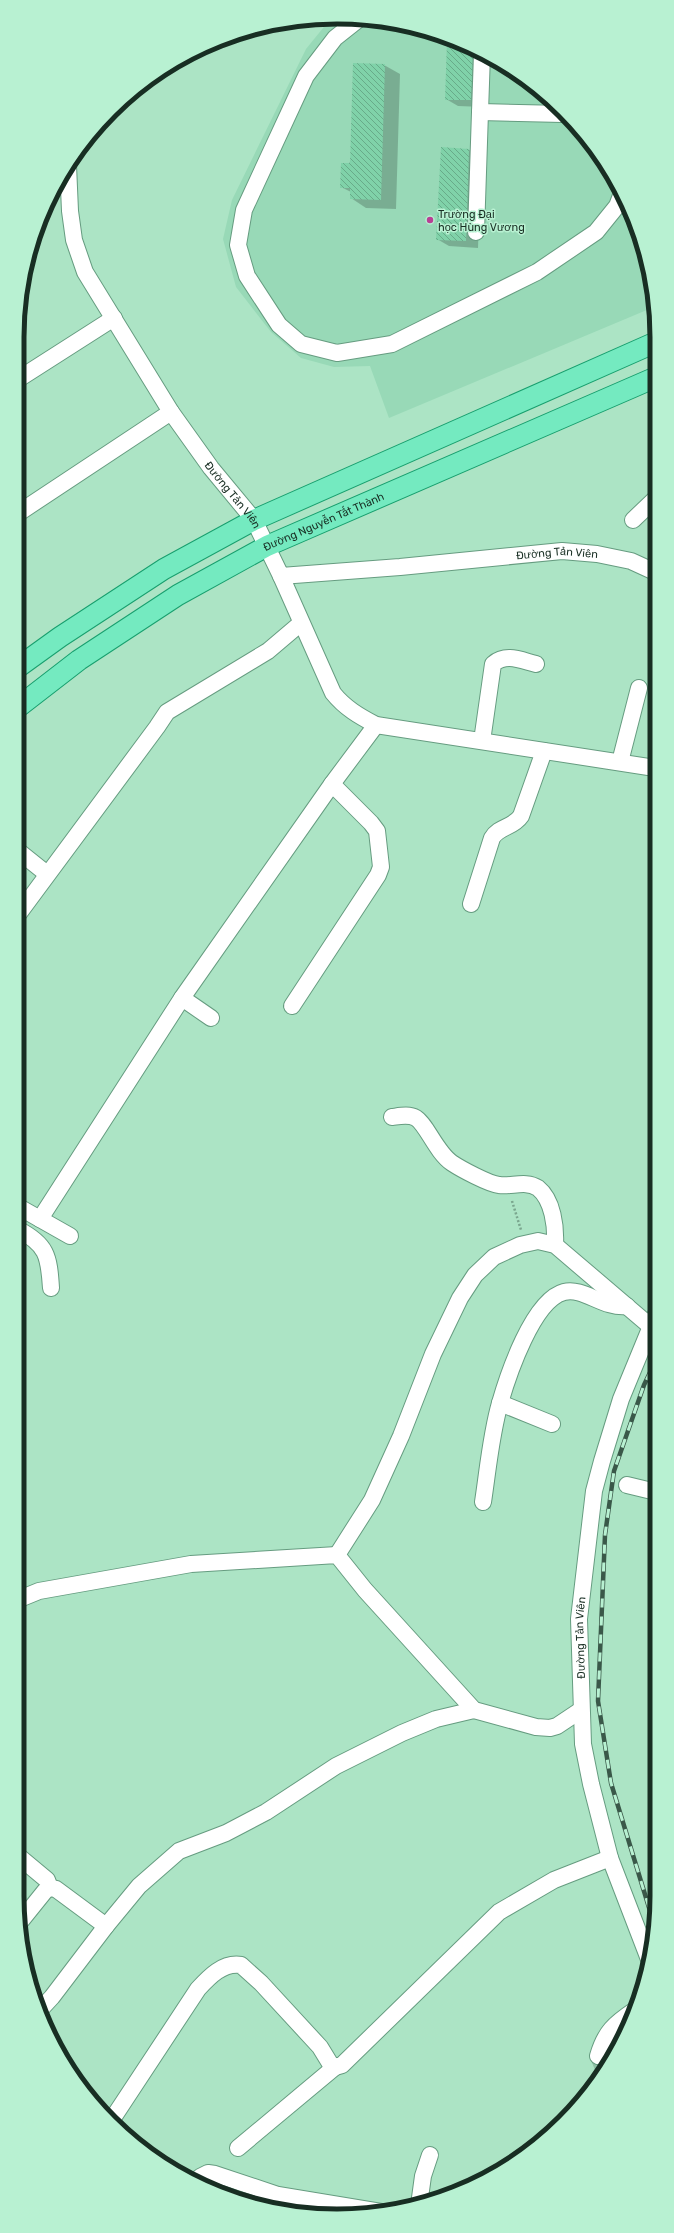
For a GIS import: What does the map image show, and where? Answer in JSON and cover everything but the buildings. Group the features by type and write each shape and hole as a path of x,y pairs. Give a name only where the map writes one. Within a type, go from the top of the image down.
{"main road":[{"path":"24,663 60,637 164,569 254,520 650,345"},
{"name":"Đường Nguyễn Tất Thành","path":"24,703 79,660 158,608 267,546 650,380"}],"street":[{"path":"352,25 335,38 306,76 244,210 238,245 247,276 279,326 301,344 337,353 392,344 537,272 596,232 617,206 619,201"},
{"path":"476,232 482,60"},
{"path":"480,112 556,114"},
{"name":"Đường Tản Viên","path":"68,176 70,211 74,240 85,272 171,412 211,468 254,520 281,576 400,567 562,551 597,554 631,561 650,570"},
{"path":"24,376 114,318"},
{"path":"24,509 171,412"},
{"path":"633,520 650,504"},
{"path":"281,576 333,694 341,704 353,713 376,725 650,767"},
{"path":"24,906 167,712 268,652 302,623"},
{"path":"482,741 492,664 498,659 508,657 536,664"},
{"path":"620,762 639,688"},
{"path":"40,1219 182,998 332,784 376,725"},
{"path":"471,904 492,838 496,831 516,823 521,816 544,751"},
{"path":"292,1006 378,875 381,867 377,831 332,784"},
{"path":"24,856 47,874"},
{"path":"182,998 211,1018"},
{"path":"392,1117 407,1115 417,1118 441,1155 453,1164 498,1186 521,1183 538,1188 549,1204 556,1231 555,1245"},
{"path":"24,1210 70,1236"},
{"path":"24,1232 31,1236 43,1247 49,1261 52,1288"},
{"path":"337,1555 372,1500 401,1436 433,1354 460,1298 475,1275 494,1257 525,1244 538,1241 555,1245 627,1306 650,1318"},
{"path":"483,1502 500,1403 514,1362 535,1318 544,1306 562,1292 573,1290 607,1305 617,1307 627,1306"},
{"name":"Đường Tản Viên","path":"645,1949 610,1858 583,1744 579,1619 594,1491 621,1399 650,1327"},
{"path":"500,1403 552,1424"},
{"path":"627,1485 650,1491"},
{"path":"24,1597 39,1591 191,1564 337,1555"},
{"path":"337,1555 365,1590 474,1710"},
{"path":"44,2006 52,1998 106,1926 139,1886 179,1852 226,1833 266,1812 336,1766 402,1733 436,1719 474,1710 536,1727 550,1728 557,1726 581,1710"},
{"path":"238,2148 336,2067 342,2065 499,1912 554,1880 610,1858"},
{"path":"24,1861 47,1880 50,1888"},
{"path":"25,1916 45,1891 50,1888 56,1889 106,1926"},
{"path":"115,2116 198,1989 210,1976 226,1966 235,1964 241,1965 261,1983 320,2047 330,2065 336,2067"},
{"path":"598,2056 603,2038 618,2022 626,2017"},
{"path":"420,2197 423,2176 430,2156"},
{"path":"200,2177 208,2173 215,2174 278,2195 357,2208"}],"path":[{"path":"512,1201 525,1244"}],"shaded area":[{"name":"Trường Đại học Hùng Vương","path":"326,25 357,25 398,30 438,41 475,56 494,66 528,89 558,116 585,146 597,163 618,199 633,236 639,256 644,276 648,309 389,418 370,366 334,367 301,358 271,332 236,287 223,239 232,200 306,49"}],"tunnel":[{"path":"598,2056 601,2063"}],"railway":[{"path":"649,1909 611,1783 598,1701 605,1535 614,1471 644,1385 650,1372"}],"place":[{"name":"Trường Đại học Hùng Vương","path":"430,220"}]}
